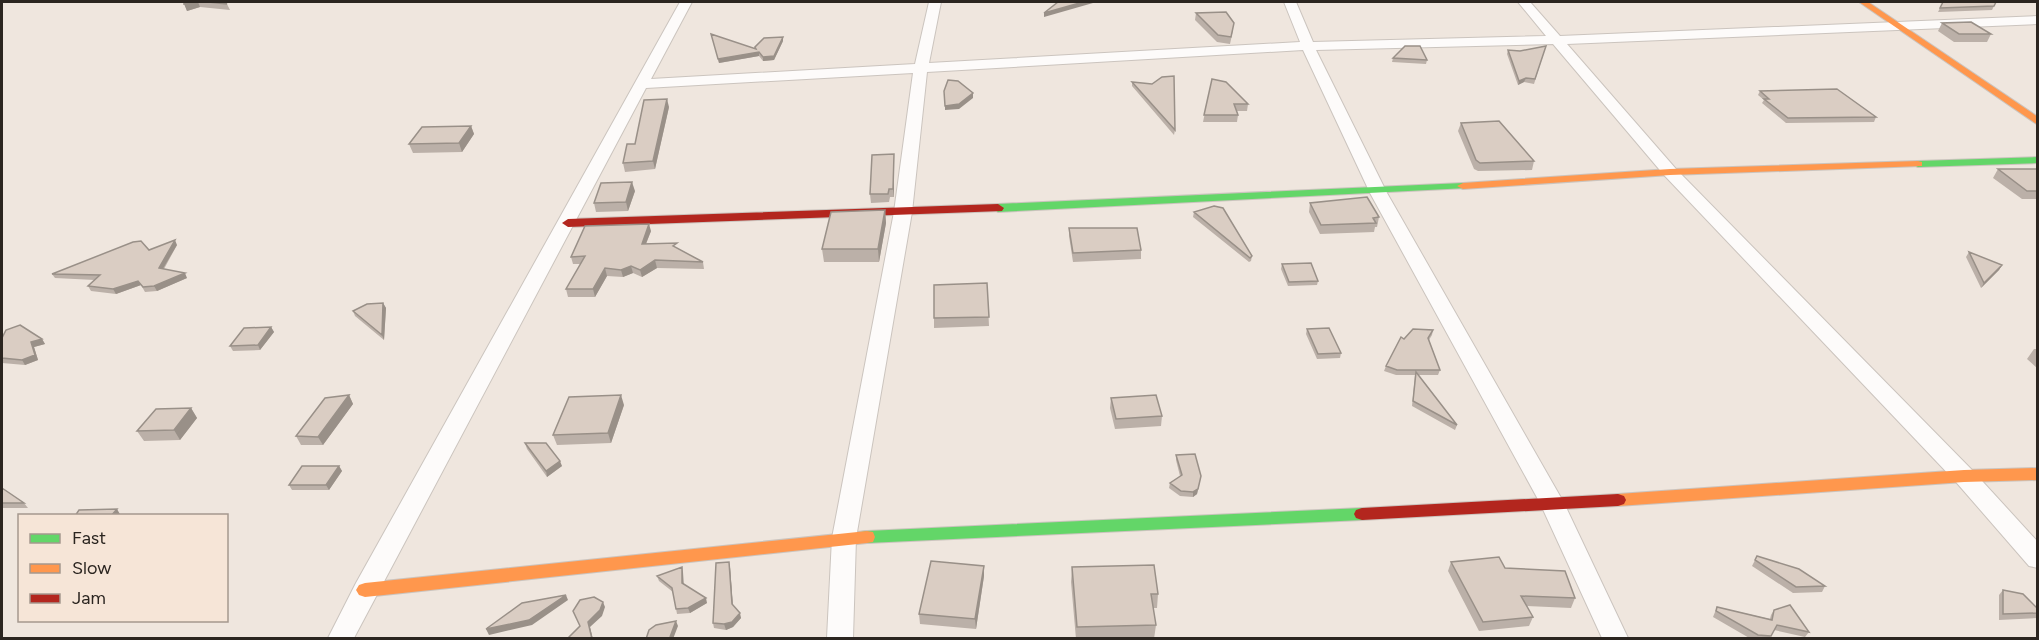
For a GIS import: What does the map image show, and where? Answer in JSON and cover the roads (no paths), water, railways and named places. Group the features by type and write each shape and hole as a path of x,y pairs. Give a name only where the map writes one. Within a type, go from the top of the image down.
{"street":[{"path":"341,639 365,590 568,222 686,2"},
{"path":"840,639 844,538 903,212 921,67 936,2"},
{"path":"1290,2 1306,46 1379,191 1553,505 1615,639"},
{"path":"1524,2 1670,172 1964,476 2037,559"},
{"path":"1863,2 2037,122"},
{"path":"641,84 1306,46 1558,40 1896,24 2037,20"},
{"path":"568,222 903,212 1379,191 1670,172 2037,160"},
{"path":"365,590 844,538 1553,505 1964,476 2037,474"}]}
